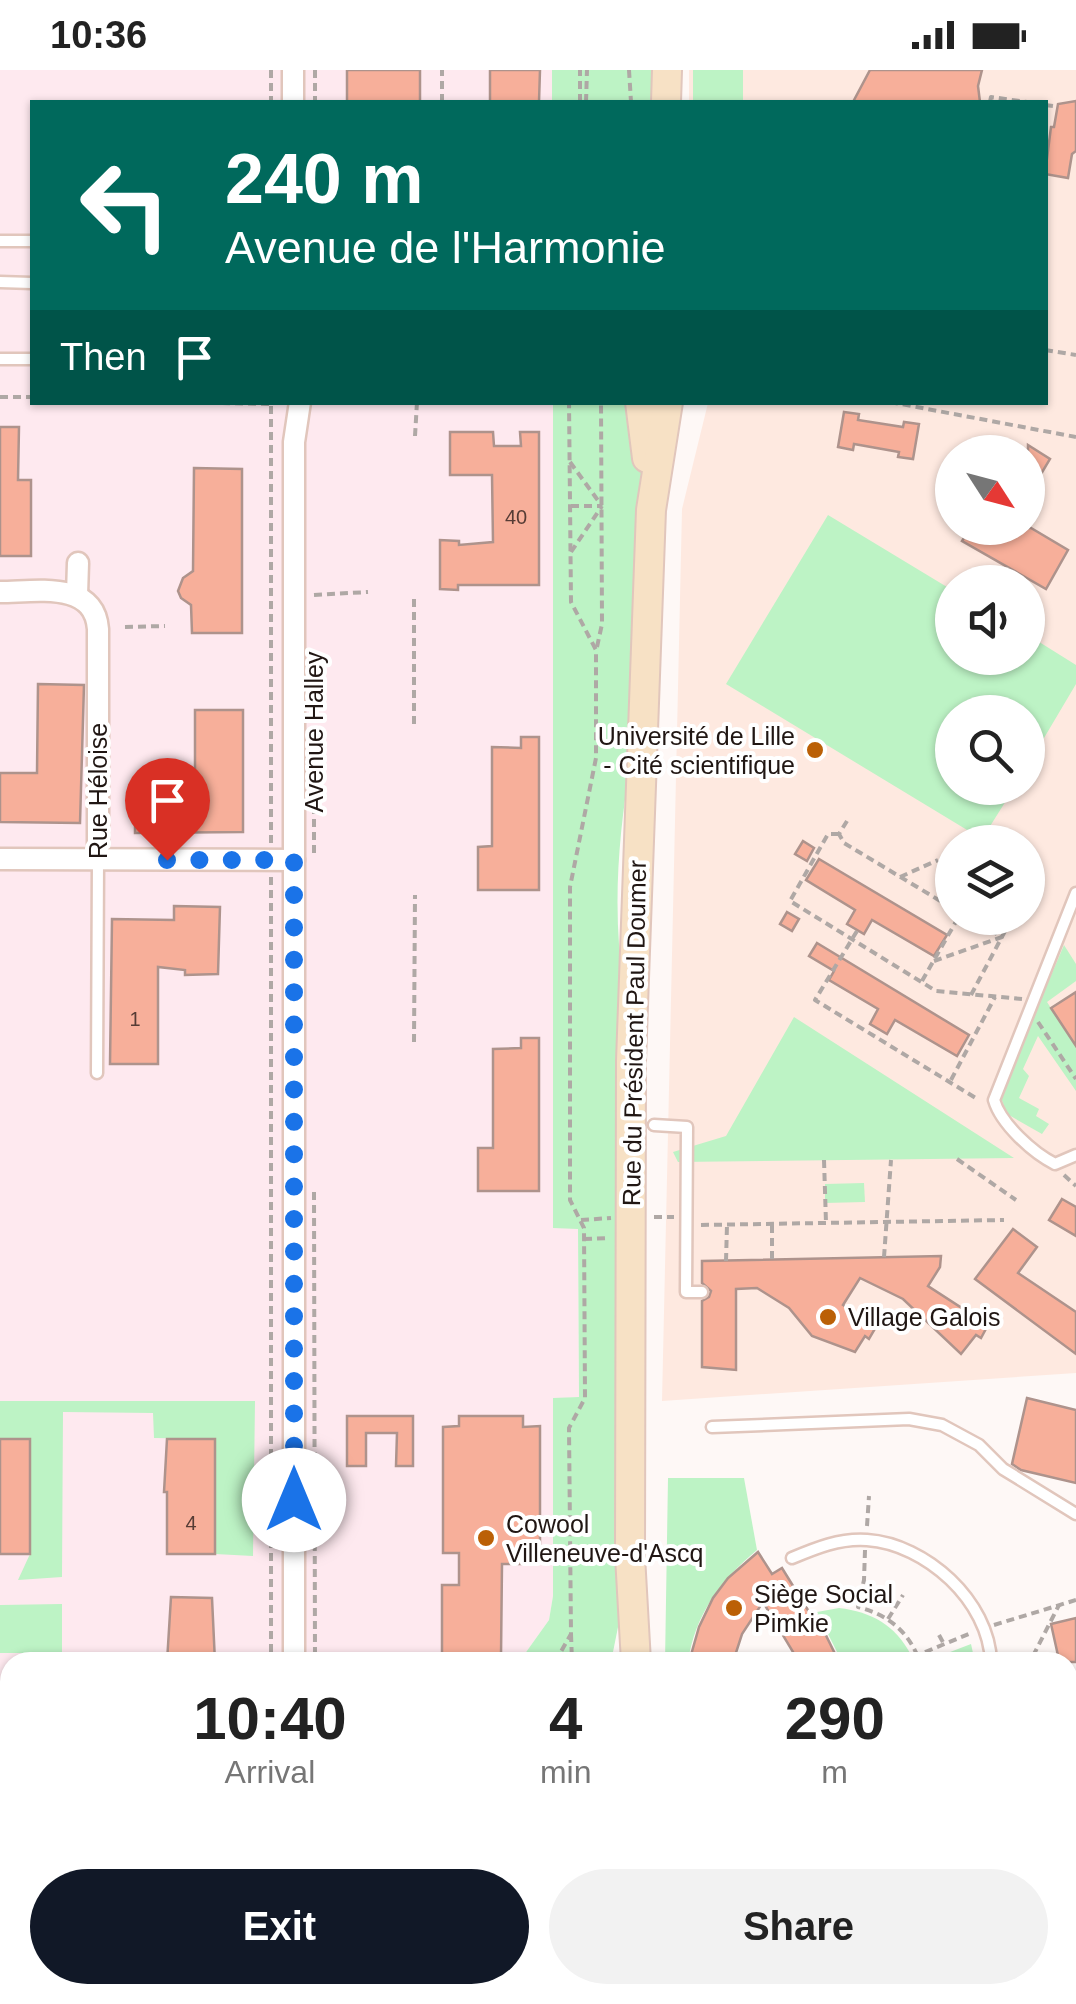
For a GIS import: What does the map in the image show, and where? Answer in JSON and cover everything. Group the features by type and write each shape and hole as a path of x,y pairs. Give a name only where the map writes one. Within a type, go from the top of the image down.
{"main road":[{"path":"666,100 667,70"},
{"name":"Rue du Président Paul Doumer","path":"640,405 651,510"},
{"name":"Rue du Président Paul Doumer","path":"635,1652 630,1556 631,1078 651,510 668,405"},
{"name":"Rue du Président Paul Doumer","path":"619,1652 630,1556"}],"street":[{"path":"293,70 293,100"},
{"name":"Avenue Halley","path":"277,405 294,442"},
{"name":"Avenue Halley","path":"294,1652 304,861 294,442 300,405"},
{"path":"0,592 77,595 78,563"},
{"name":"Rue Héloise","path":"77,595 96,614 98,629 98,860"},
{"path":"0,860 304,861"}],"lane":[{"path":"0,241 30,241"},
{"path":"0,282 30,283"},
{"path":"0,359 30,359"},
{"name":"Rue Héloise","path":"97,1073 98,860"},
{"path":"1076,893 994,1094 1000,1114 1048,1161 1054,1164 1076,1156"},
{"path":"654,1125 687,1128 686,1292 702,1292"},
{"path":"712,1427 909,1418 942,1425 980,1445 1003,1469 1076,1514"},
{"path":"792,1558 828,1542 866,1540 901,1546 954,1582 982,1628 988,1652"}],"path":[{"path":"271,70 271,100"},
{"path":"315,70 315,100"},
{"path":"442,70 442,100"},
{"path":"583,70 583,100"},
{"path":"629,70 631,100"},
{"path":"1048,105 1053,106"},
{"path":"1048,350 1076,355"},
{"path":"0,396 30,397"},
{"name":"Avenue Halley","path":"271,1652 270,860 276,405"},
{"path":"415,436 416,405"},
{"path":"569,405 570,602 596,650"},
{"path":"572,1652 569,1428 584,1398 584,1228 570,1200 570,887 596,758 596,650 602,624 601,405"},
{"path":"906,405 1076,437"},
{"path":"570,462 602,506"},
{"path":"570,506 602,506"},
{"path":"570,552 602,506"},
{"path":"314,595 368,592"},
{"path":"414,598 414,724"},
{"path":"125,626 165,626"},
{"name":"Avenue Halley","path":"304,861 314,702"},
{"path":"839,834 848,821"},
{"path":"839,834 828,834 790,901 936,991 1032,1000 1034,1016 1076,1078"},
{"path":"839,834 844,843 935,898"},
{"path":"900,877 935,861"},
{"path":"414,1042 415,895"},
{"path":"857,930 815,1000 952,1080 1000,1114"},
{"path":"922,981 949,935"},
{"path":"998,935 1002,937"},
{"path":"934,961 1002,937"},
{"path":"970,995 1002,937"},
{"path":"952,1080 996,997"},
{"path":"957,1159 1016,1200"},
{"path":"824,1160 826,1223"},
{"path":"884,1257 892,1160"},
{"path":"314,1194 315,1652"},
{"path":"654,1217 727,1224 1004,1220"},
{"path":"726,1260 727,1224"},
{"path":"772,1224 772,1260"},
{"path":"870,1496 864,1580 858,1607 888,1619 904,1633 914,1652"},
{"path":"888,1619 903,1595"},
{"path":"1035,1652 1058,1605"},
{"path":"561,1652 571,1634"},
{"path":"938,1635 944,1644"}],"shaded area":[{"path":"0,70 552,70 552,100 30,100 30,405 553,405 553,1227 578,1228 579,1397 553,1399 553,1596 549,1620 526,1652 0,1652"},
{"name":"Université de Lille ‐ Cité scientifique","path":"689,70 1076,70 1076,1373 662,1401 682,509 708,405 1048,405 1048,100 689,100"}],"green space":[{"path":"552,70 658,70 656,100 552,100"},
{"path":"693,70 743,70 743,100 693,100"},
{"path":"553,405 634,405 643,469 631,761 618,874 624,988 620,1617 613,1652 526,1652 549,1620 553,1596 553,1398 579,1397 578,1229 553,1228"},
{"path":"828,515 935,580 935,675 1045,675 1045,646 1076,665 1076,684 1045,736 1045,695 935,695 935,805 1003,805 991,825 959,825 726,684"},
{"path":"1064,945 1076,964 1076,981 1047,1002 1076,1046 1076,1091 1038,1036 1023,1069 1029,1076 1019,1098 1039,1109 1036,1116 1049,1124 1042,1134 1007,1114 1000,1095"},
{"path":"794,1017 1014,1158 678,1162 673,1152 726,1136"},
{"path":"864,1183 865,1202 825,1203 825,1184"},
{"path":"0,1401 255,1401 253,1556 215,1554 215,1439 154,1438 153,1413 63,1412 62,1577 18,1580 30,1554 0,1439"},
{"path":"668,1478 744,1478 757,1550 712,1599 690,1652 665,1652"},
{"path":"62,1604 62,1652 0,1652 0,1605"},
{"path":"839,1608 862,1613 898,1636 909,1652 837,1652 817,1612"},
{"path":"971,1644 973,1652 950,1652"}],"building":[{"path":"347,70 420,70 420,100 347,100"},
{"path":"490,70 540,70 539,100 490,100"},
{"path":"870,70 982,70 980,100 854,100"},
{"path":"1076,101 1076,151 1068,178 1048,175 1051,127 1058,104"},
{"path":"844,412 859,414 858,420 903,427 904,422 919,424 913,459 898,457 899,452 854,444 853,450 838,447"},
{"path":"0,427 19,427 18,480 31,480 31,556 0,556"},
{"path":"450,432 493,432 494,446 521,446 520,432 539,432 539,585 458,585 458,590 440,589 440,540 459,541 459,545 493,542 492,475 450,475"},
{"path":"194,468 242,469 242,633 192,633 191,605 178,591 183,578 193,571"},
{"path":"1045,536 1068,550 1046,589 1045,565 1004,565 969,545 1045,545"},
{"path":"38,684 84,685 80,823 0,822 0,773 37,773"},
{"path":"195,710 243,710 243,832 135,833 135,784 195,784"},
{"path":"521,737 539,737 539,890 478,890 478,847 492,846 492,747 521,748"},
{"path":"803,841 814,848 807,861 795,854"},
{"path":"819,859 935,928 935,935 947,935 934,956 872,920 864,934 847,924 855,910 806,880"},
{"path":"174,906 220,907 218,974 185,975 185,970 158,967 158,1064 110,1064 112,919 174,920"},
{"path":"787,912 799,919 792,931 780,924"},
{"path":"817,943 969,1035 957,1056 895,1020 887,1034 870,1024 878,1009 829,980 834,971 809,956"},
{"path":"1076,992 1076,1046 1051,1008"},
{"path":"521,1038 539,1038 539,1191 478,1191 478,1148 493,1148 493,1049 521,1048"},
{"path":"1062,1199 1076,1207 1076,1236 1049,1220"},
{"name":"Village Galois","path":"1013,1229 1037,1247 1018,1273 1076,1312 1076,1354 975,1279"},
{"name":"Village Galois","path":"941,1256 940,1267 928,1286 988,1325 981,1338 976,1335 961,1354 903,1299 860,1278 843,1305 876,1327 855,1352 812,1336 789,1308 757,1288 736,1289 736,1370 702,1367 702,1301 711,1291 702,1283 702,1261"},
{"path":"1027,1398 1076,1410 1076,1483 1021,1470 1012,1464"},
{"path":"347,1416 413,1416 413,1466 396,1466 397,1433 366,1433 366,1466 347,1466"},
{"name":"Cowool Villeneuve-d'Ascq","path":"459,1416 523,1416 523,1427 540,1426 540,1553 523,1553 523,1564 502,1564 501,1652 442,1652 442,1585 459,1585 459,1553 443,1553 443,1427 459,1426"},
{"path":"0,1439 30,1439 30,1554 0,1554"},
{"path":"167,1439 215,1439 215,1554 167,1554"},
{"name":"Siège Social Pimkie","path":"758,1552 772,1574 782,1568 811,1615 815,1613 834,1652 793,1652 763,1602 742,1634 736,1652 692,1652 713,1598 728,1578"},
{"path":"171,1597 212,1598 215,1652 168,1652"},
{"path":"1076,1618 1076,1652 1057,1652 1051,1624"}],"place":[{"name":"Université de Lille ‐ Cité scientifique","path":"815,750"},
{"name":"Village Galois","path":"828,1317"},
{"name":"Cowool Villeneuve-d'Ascq","path":"486,1538"},
{"name":"Siège Social Pimkie","path":"734,1608"}],"route":[{"path":"167,860 294,860 294,1500"}]}
